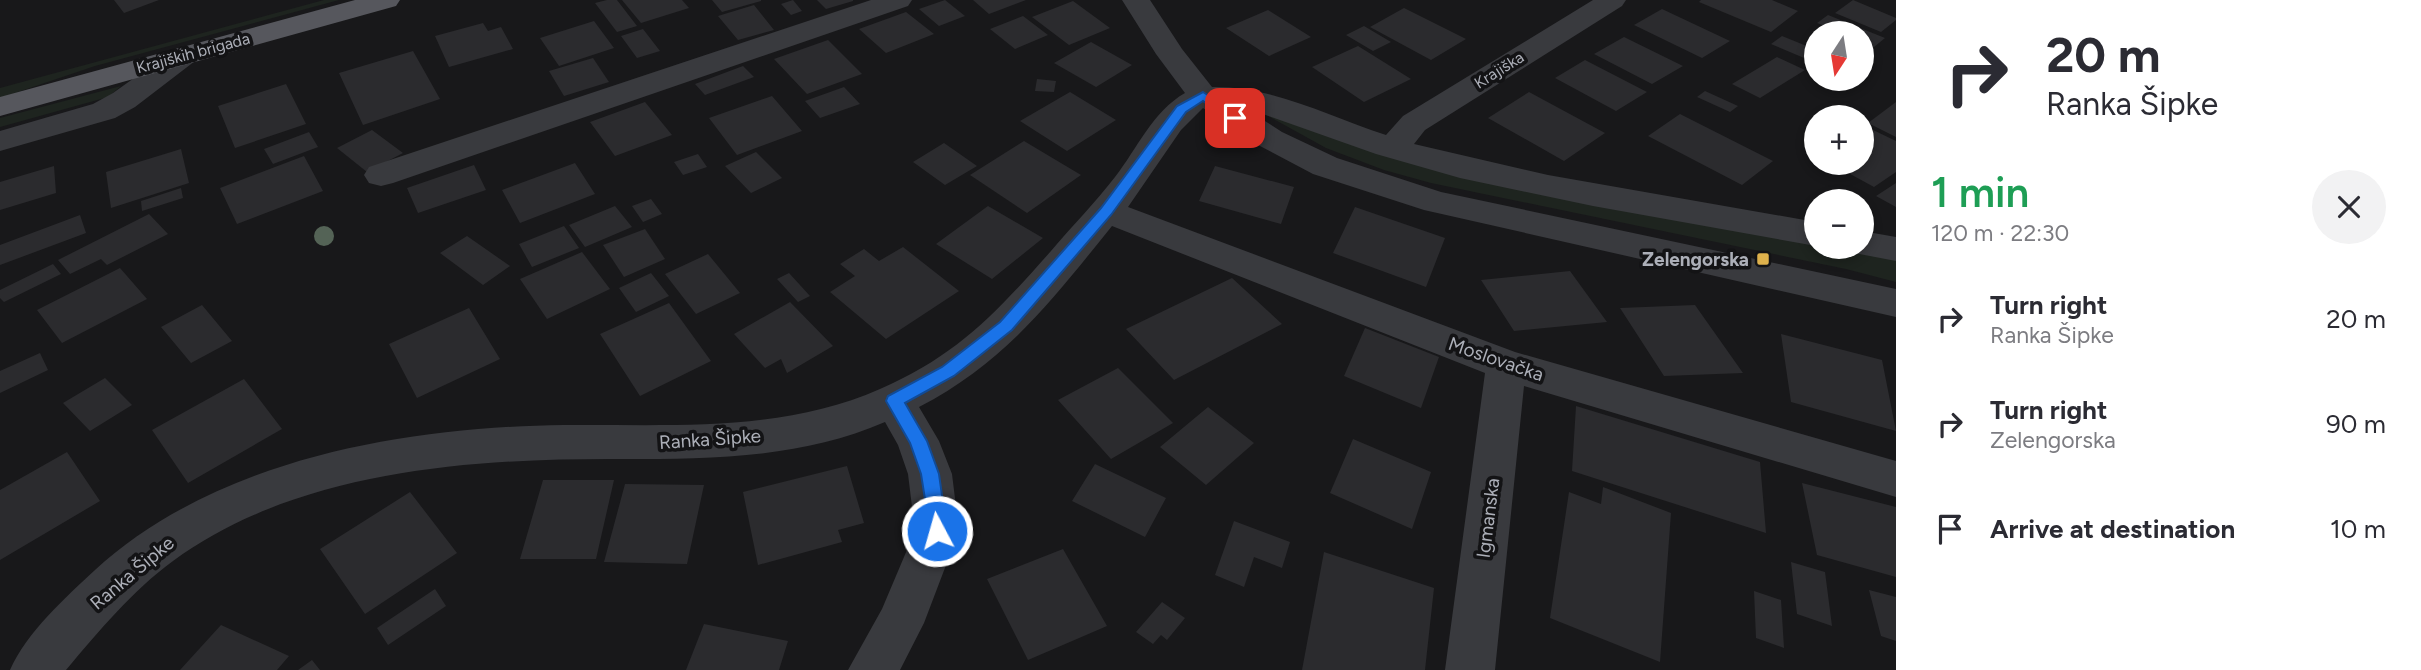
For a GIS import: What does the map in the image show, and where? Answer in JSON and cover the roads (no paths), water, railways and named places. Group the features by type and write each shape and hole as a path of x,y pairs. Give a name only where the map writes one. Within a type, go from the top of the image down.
{"main road":[{"name":"Krajiških brigada","path":"0,79 293,0"},
{"name":"Krajiških brigada","path":"0,107 386,0"}],"street":[{"path":"380,174 898,0"},
{"path":"1136,0 1171,54 1203,95 1235,118 1297,153 1389,189 1436,202 1896,303"},
{"name":"Krajiška","path":"1395,149 1402,135 1413,123 1612,0"},
{"path":"0,141 104,111 124,100 185,55"},
{"path":"1203,95 1252,99 1395,149 1460,167 1804,232"},
{"name":"Ranka Šipke","path":"35,670 122,575 155,548 187,528 256,495 313,475 388,457 445,449 551,443 673,444 741,440 845,419 894,401 948,371 1006,326 1106,211 1181,109 1203,95"},
{"name":"Moslovačka","path":"1106,211 1506,365 1896,480"},
{"path":"1874,245 1896,249"},
{"name":"Igmanska","path":"1470,670 1506,365"},
{"path":"873,670 900,623 937,531 930,474 918,441 894,401"}],"place":[{"name":"Zelengorska","path":"1763,259"}]}
